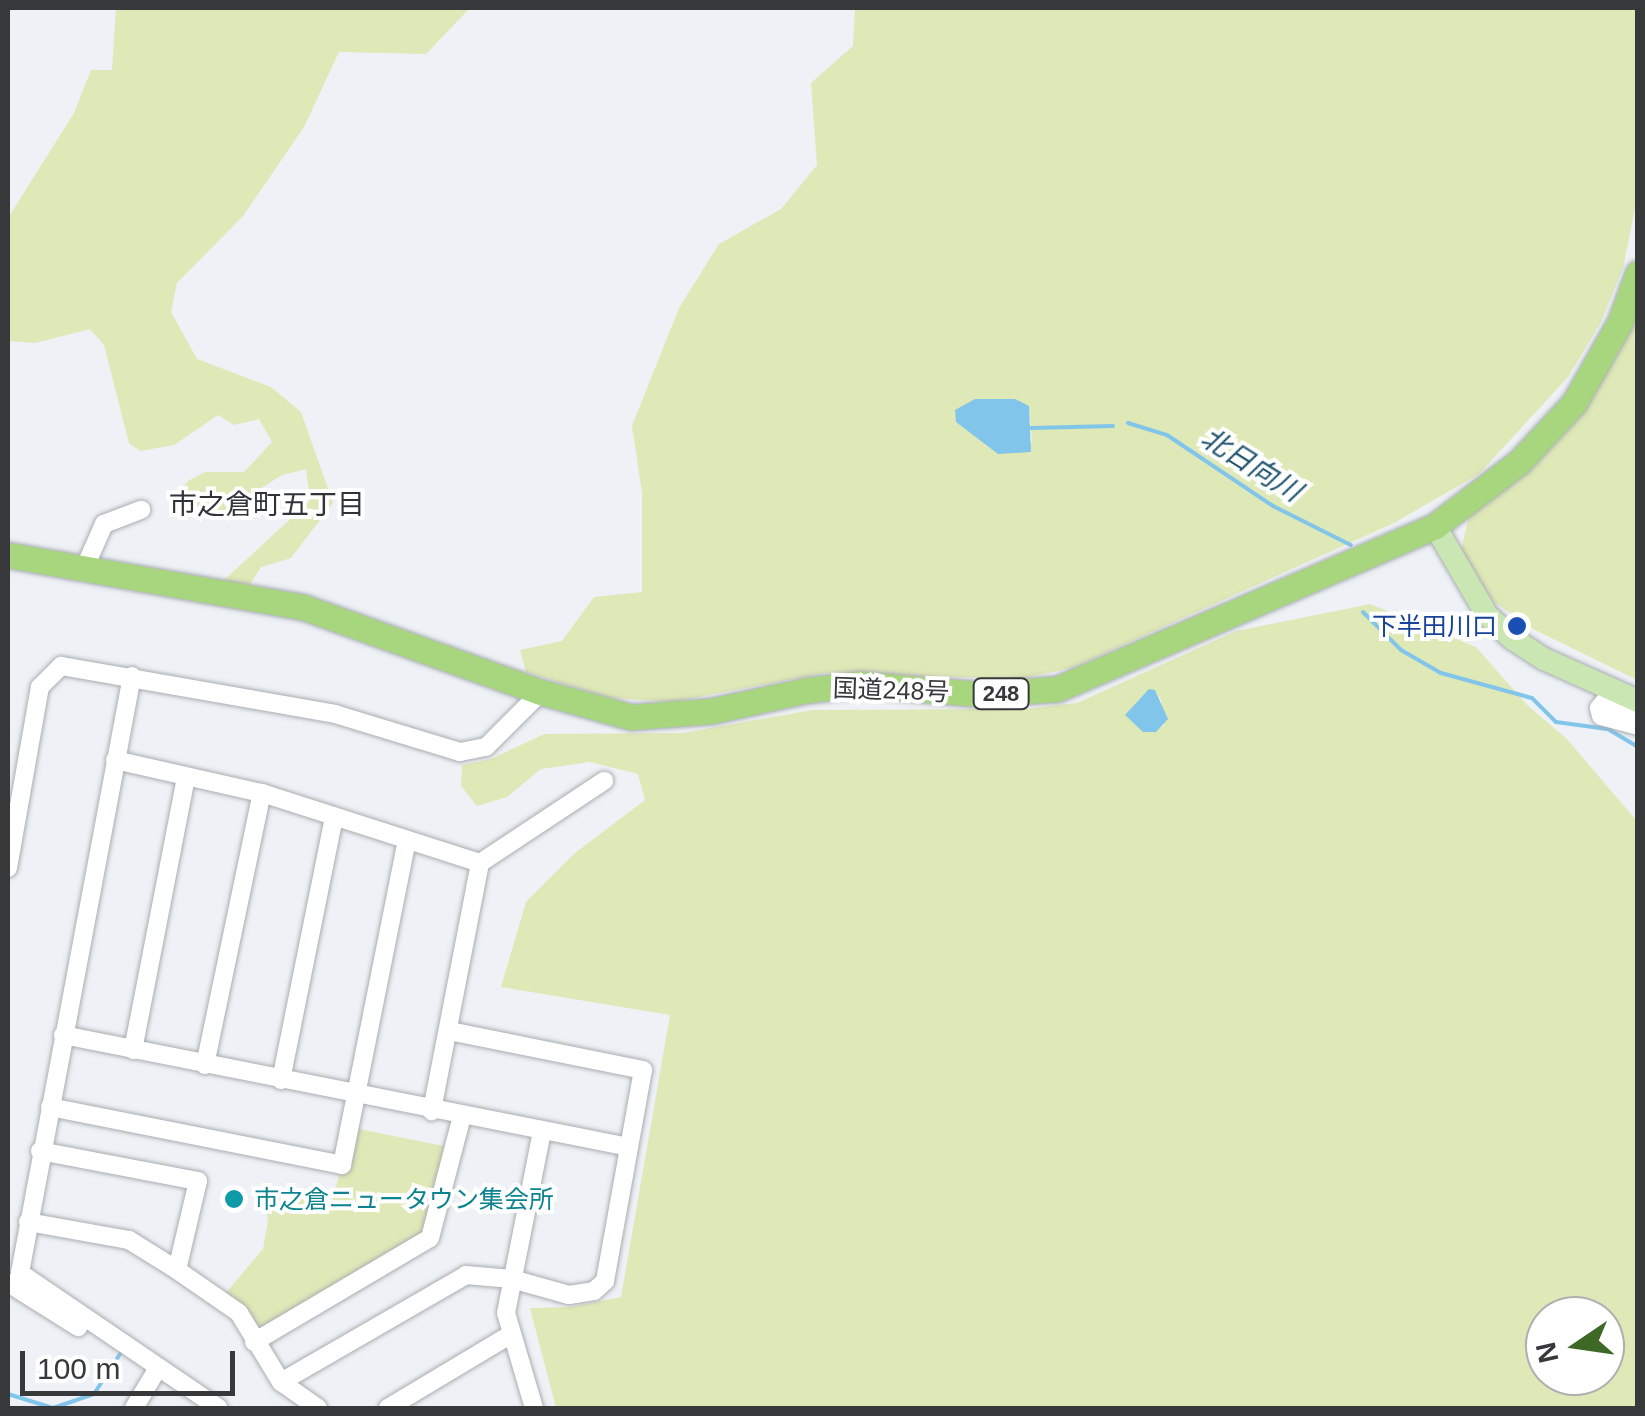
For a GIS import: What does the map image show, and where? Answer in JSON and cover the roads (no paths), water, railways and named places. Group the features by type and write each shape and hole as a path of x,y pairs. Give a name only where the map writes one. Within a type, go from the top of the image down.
{"highway":[{"name":"国道248号","path":"8,555 303,607 601,712 665,718 806,690 860,684 978,694 1057,689 1435,526 1519,462 1574,404 1620,322 1638,274"}],"main road":[{"path":"1435,526 1487,614 1513,640 1544,659 1638,702"}],"street":[{"path":"85,567 104,524 142,510"},
{"path":"8,868 40,686 60,666 335,714 460,752 486,747 540,692"},
{"path":"132,676 20,1273 218,1408"},
{"path":"1638,717 1605,702 1599,708 1601,716 1638,726"},
{"path":"115,760 262,793 480,864"},
{"path":"133,1050 186,777"},
{"path":"432,1111 480,864 604,781"},
{"path":"205,1066 262,793"},
{"path":"280,1080 334,816"},
{"path":"50,1107 342,1165 407,841"},
{"path":"281,1382 466,1275 512,1280 569,1295 594,1291 604,1280 643,1070 449,1030"},
{"path":"63,1035 628,1147"},
{"path":"254,1342 430,1238 462,1116"},
{"path":"534,1408 506,1313 542,1132"},
{"path":"40,1152 198,1181 177,1270"},
{"path":"28,1222 129,1240 177,1270 238,1313 281,1382 318,1408"},
{"path":"8,1284 101,1341 114,1338"},
{"path":"388,1408 510,1335"},
{"path":"134,1408 158,1368"}],"water":[{"path":"975,399 1015,399 1029,406 1031,452 998,454 956,422 955,410"},
{"path":"1149,689 1155,690 1168,719 1156,732 1143,732 1125,715"}],"waterway":[{"name":"北日向川","path":"1128,423 1167,435 1273,506 1351,545"},
{"name":"北日向川","path":"1031,428 1113,426"},
{"name":"北日向川","path":"1363,612 1401,650 1441,673 1532,698 1556,722 1608,729 1638,747"},
{"path":"8,1394 53,1408 94,1394 122,1351"}],"place":[{"name":"下半田川口","path":"1517,626"},
{"name":"市之倉ニュータウン集会所","path":"234,1199"}],"district":[{"name":"市之倉町五丁目","path":"267,505"}]}
